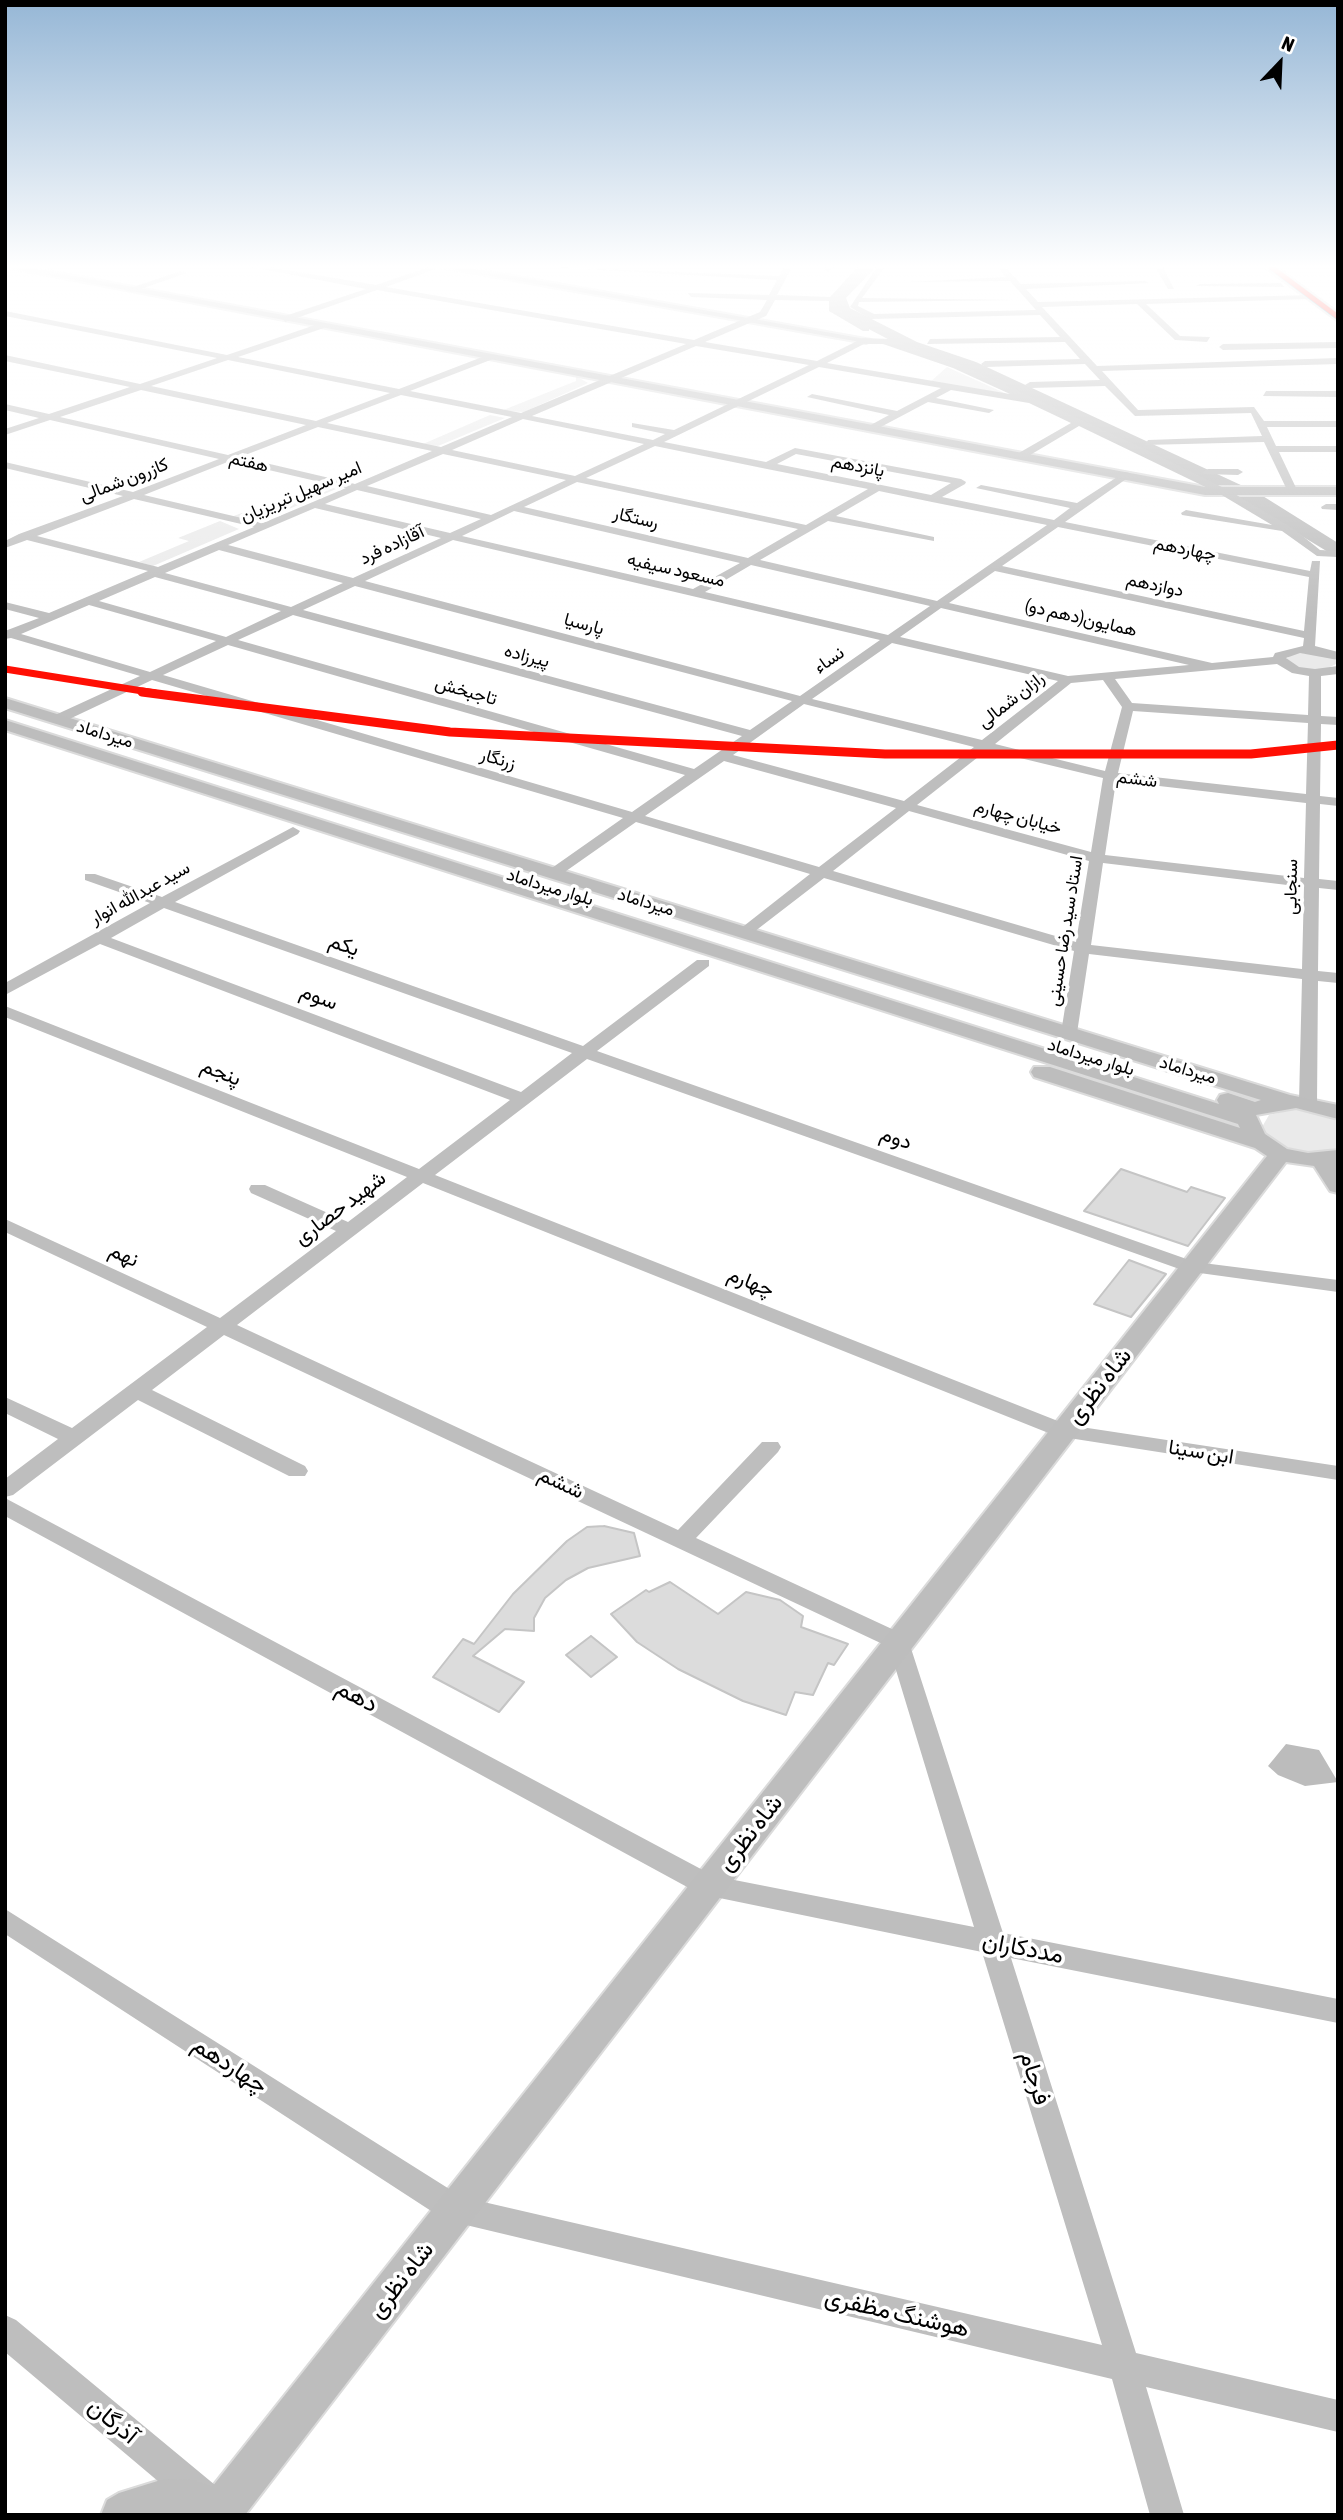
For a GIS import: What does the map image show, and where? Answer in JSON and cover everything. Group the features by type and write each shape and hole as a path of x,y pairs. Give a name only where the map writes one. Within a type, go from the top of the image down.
{"main road":[{"path":"640,385 1125,475 1237,492 1338,491"},
{"name":"میرداماد","path":"5,703 1069,1033 1320,1106"},
{"name":"بلوار میرداماد","path":"5,715 1252,1114"},
{"name":"بلوار میرداماد","path":"5,725 1252,1114"},
{"name":"میرداماد","path":"5,738 1259,1142 1280,1154"},
{"path":"139,744 152,762"},
{"path":"1259,1142 1251,1133 1252,1114 1320,1106"},
{"path":"1280,1154 1330,1159 1338,1186"},
{"name":"شاه نظری","path":"221,2514 1280,1154"},
{"path":"121,2515 134,2508 163,2500 194,2501 221,2514"}],"street":[{"path":"133,385 807,528"},
{"path":"5,432 144,385"},
{"path":"357,385 520,417"},
{"name":"کازرون شمالی","path":"5,545 420,385"},
{"name":"امیر سهیل تبریزیان","path":"7,635 597,385"},
{"name":"آقازاده فرد","path":"58,719 776,385"},
{"path":"935,385 1033,401"},
{"path":"997,385 1237,492"},
{"path":"1030,385 1045,385"},
{"path":"1109,385 1136,413"},
{"path":"872,428 949,387"},
{"path":"1266,394 1338,394"},
{"path":"812,397 899,414"},
{"path":"1161,397 1177,412"},
{"path":"1227,398 1238,410"},
{"path":"926,399 989,410"},
{"name":"هفتم","path":"5,407 492,518"},
{"path":"1122,417 1133,417 1130,413 1177,412 1204,407 1238,410 1254,407 1293,492"},
{"name":"پانزدهم","path":"520,417 1055,523"},
{"path":"1021,456 1079,422"},
{"path":"1261,424 1338,424"},
{"path":"635,425 675,433"},
{"path":"1338,449 1271,444 1148,443 1208,472 1290,531 1328,553 1338,567"},
{"path":"767,466 795,451 961,482 932,499"},
{"path":"5,465 264,526"},
{"path":"1208,472 1238,472"},
{"name":"نساء","path":"554,873 1125,475"},
{"path":"697,593 877,488"},
{"path":"981,488 1079,507"},
{"name":"مسعود سیفیه","path":"315,505 1068,680"},
{"name":"رستگار","path":"513,508 939,604"},
{"path":"1186,513 1290,531"},
{"path":"826,517 930,539"},
{"name":"چهاردهم","path":"1055,523 1315,575"},
{"name":"پیرزاده","path":"5,531 752,735"},
{"name":"پارسیا","path":"218,546 802,700"},
{"path":"1328,553 1315,575 1310,643 1279,656 1280,660 1296,670 1315,673 1338,670"},
{"name":"دوازدهم","path":"993,567 1310,643 1338,656"},
{"name":"تاجبخش","path":"88,601 696,774"},
{"name":"همایون(دهم دو)","path":"939,604 1215,667"},
{"path":"5,605 49,617"},
{"name":"زرنگار","path":"7,635 634,817"},
{"name":"رازان شمالی","path":"745,932 1068,680 1280,660"},
{"name":"سنجابی","path":"1315,673 1308,975 1320,1106"},
{"path":"1107,677 1128,707 1338,721"},
{"name":"ششم","path":"802,700 1110,776 1312,799"},
{"name":"استاد سید رضا حسینی","path":"1069,1033 1110,776 1128,707"},
{"name":"خیابان چهارم","path":"722,756 1096,858 1311,883"},
{"path":"1312,799 1338,802"},
{"path":"634,817 1083,949 1338,978"},
{"name":"سید عبدالله انوار","path":"5,990 293,831"},
{"name":"یکم","path":"90,877 585,1052"},
{"path":"1311,883 1338,886"},
{"name":"سوم","path":"98,938 523,1099"},
{"name":"شهید حصاری","path":"5,1490 703,963"},
{"name":"پنجم","path":"5,1011 421,1176"},
{"name":"دوم","path":"585,1052 1192,1267 1338,1286"},
{"name":"چهارم","path":"421,1176 1064,1431"},
{"path":"258,1189 350,1230"},
{"name":"نهم","path":"5,1225 223,1326"},
{"name":"ششم","path":"223,1326 900,1642"},
{"path":"137,1391 297,1471"},
{"path":"5,1404 74,1438"},
{"name":"ابن سینا","path":"1064,1431 1338,1473"},
{"path":"682,1539 770,1447"},
{"name":"دهم","path":"5,1506 709,1886"},
{"name":"فرجام","path":"900,1642 1124,2366 1167,2515"},
{"name":"مددکاران","path":"709,1886 1338,2011"},
{"name":"چهاردهم","path":"5,1920 456,2210"},
{"name":"هوشنگ مظفری","path":"456,2210 1338,2416"},
{"name":"آذرگان","path":"5,2331 221,2514"}],"shaded area":[{"path":"567,385 584,385 524,412 501,411"},
{"path":"946,385 986,385 1009,395"},
{"path":"490,415 505,418 438,446 423,444"},
{"path":"325,485 336,489 256,523 231,517 242,513 253,515"},
{"path":"220,521 239,529 153,566 139,562 189,541 178,538"},
{"path":"1295,652 1333,657 1338,663 1324,670 1299,668 1286,659"},
{"path":"1301,1108 1326,1115 1338,1122 1338,1148 1307,1153 1294,1151 1265,1134 1262,1127 1269,1115"},
{"path":"1286,1744 1319,1750 1338,1782 1305,1786 1278,1775 1268,1766"}],"building":[{"path":"1121,1169 1187,1192 1191,1187 1225,1198 1188,1246 1084,1211"},
{"path":"1129,1260 1166,1274 1131,1317 1094,1304"},
{"path":"604,1526 634,1533 640,1556 588,1568 566,1580 545,1598 534,1618 534,1631 505,1629 473,1656 524,1682 499,1712 433,1677 463,1639 474,1644 513,1594 567,1541 587,1527"},
{"path":"670,1582 718,1614 746,1592 780,1600 803,1616 801,1627 848,1644 834,1665 828,1663 813,1695 795,1692 786,1715 743,1701 678,1669 637,1642 611,1614 646,1590 649,1592"},
{"path":"591,1636 617,1657 591,1677 566,1655"}],"waterway":[{"path":"1012,385 1251,497 1338,552"}],"transit line":[{"path":"5,669 76,683 450,732 885,754 1251,754 1338,745"}]}
